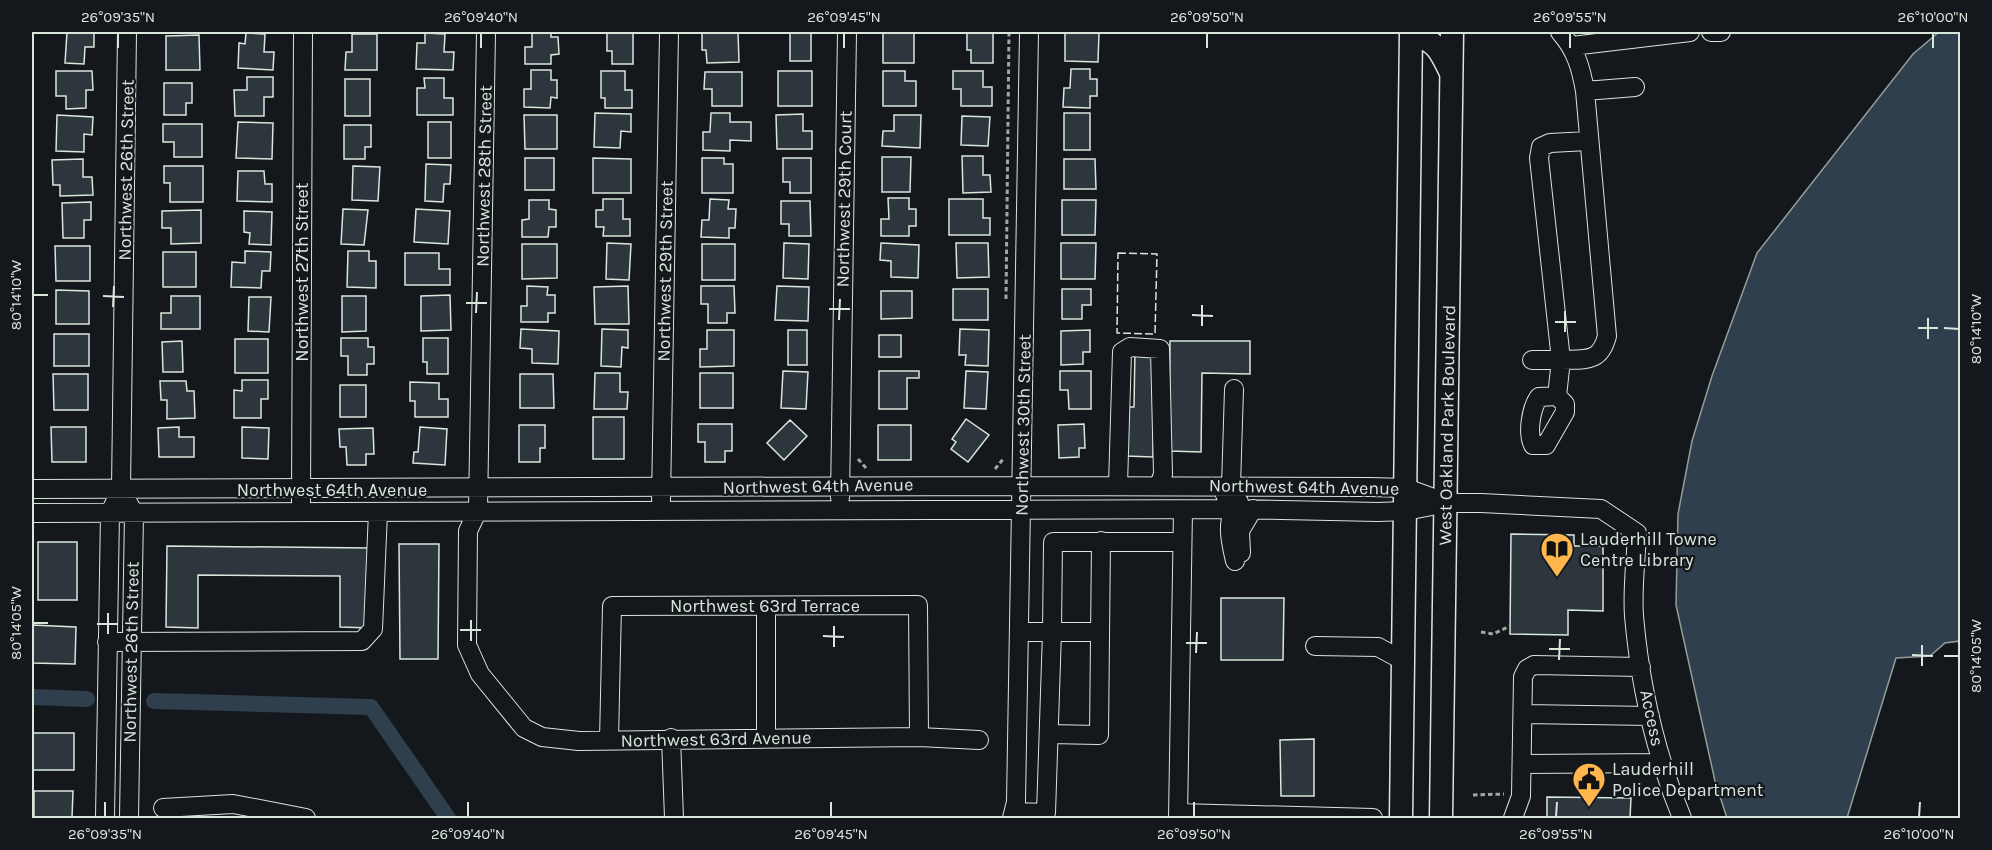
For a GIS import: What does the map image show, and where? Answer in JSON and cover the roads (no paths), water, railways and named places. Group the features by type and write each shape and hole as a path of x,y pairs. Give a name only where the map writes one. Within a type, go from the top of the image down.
{"main road":[{"name":"West Oakland Park Boulevard","path":"1441,819 1452,32"},
{"path":"1401,819 1411,33 1429,39 1440,51 1452,74"}],"street":[{"name":"Northwest 26th Street","path":"105,819 106,642 110,513 121,489 128,32"},
{"name":"Northwest 27th Street","path":"301,513 303,32"},
{"name":"Northwest 28th Street","path":"480,675 467,645 468,531 478,510 479,489 486,32"},
{"name":"Northwest 29th Street","path":"660,511 669,32"},
{"name":"Northwest 29th Court","path":"839,511 846,32"},
{"name":"Northwest 30th Street","path":"1013,815 1021,633 1021,484 1029,32"},
{"path":"1532,360 1593,358 1603,350 1606,336 1585,91 1581,69 1572,46 1560,32"},
{"path":"1572,46 1680,32"},
{"path":"1711,32 1721,32"},
{"path":"1585,91 1635,87"},
{"path":"1557,396 1561,360 1539,158 1541,147 1550,143 1588,141"},
{"path":"1118,485 1122,352 1130,347 1160,349 1163,474 1159,486"},
{"path":"1234,389 1231,486 1222,498 1192,510 1182,542 1178,816 1373,819"},
{"name":"Northwest 64th Avenue","path":"32,489 300,490 1021,484 1231,486 1406,488 1446,503"},
{"path":"1253,509 1240,531 1238,561 1229,537 1230,518 1245,496 1260,487"},
{"name":"Northwest 26th Street","path":"121,489 134,513 129,819"},
{"name":"Northwest 64th Avenue","path":"32,513 301,513 478,510 1253,509 1406,511 1446,503"},
{"name":"Access","path":"1446,503 1601,509 1637,533 1634,615 1641,667 1662,764 1682,819"},
{"path":"106,642 362,641 373,628 378,512"},
{"path":"1013,815 1046,816 1053,542 1182,542"},
{"path":"1049,734 1099,735 1101,542"},
{"name":"Northwest 63rd Terrace","path":"609,740 612,606 766,608 918,605 919,737"},
{"path":"766,608 766,738"},
{"path":"1021,633 1100,632"},
{"path":"1315,646 1378,647 1402,660"},
{"path":"1513,819 1521,796 1523,677 1527,669 1534,664 1641,667"},
{"name":"Northwest 63rd Avenue","path":"480,675 511,715 524,728 542,737 609,740 919,737 979,740"},
{"path":"1523,714 1650,716"},
{"path":"671,738 674,819"},
{"path":"1522,764 1662,764"},
{"path":"105,783 129,783"},
{"path":"163,808 232,811 306,819"}],"water":[{"path":"1939,32 1960,32 1960,641 1945,643 1930,656 1896,658 1847,818 1727,818 1715,781 1676,605 1678,514 1692,441 1712,376 1757,253 1913,54"}],"waterway":[{"path":"32,697 87,699"},
{"path":"154,701 371,707 448,818"}],"place":[{"name":"Lauderhill Towne Centre Library","path":"1557,578"},
{"name":"Lauderhill Police Department","path":"1589,808"}]}
